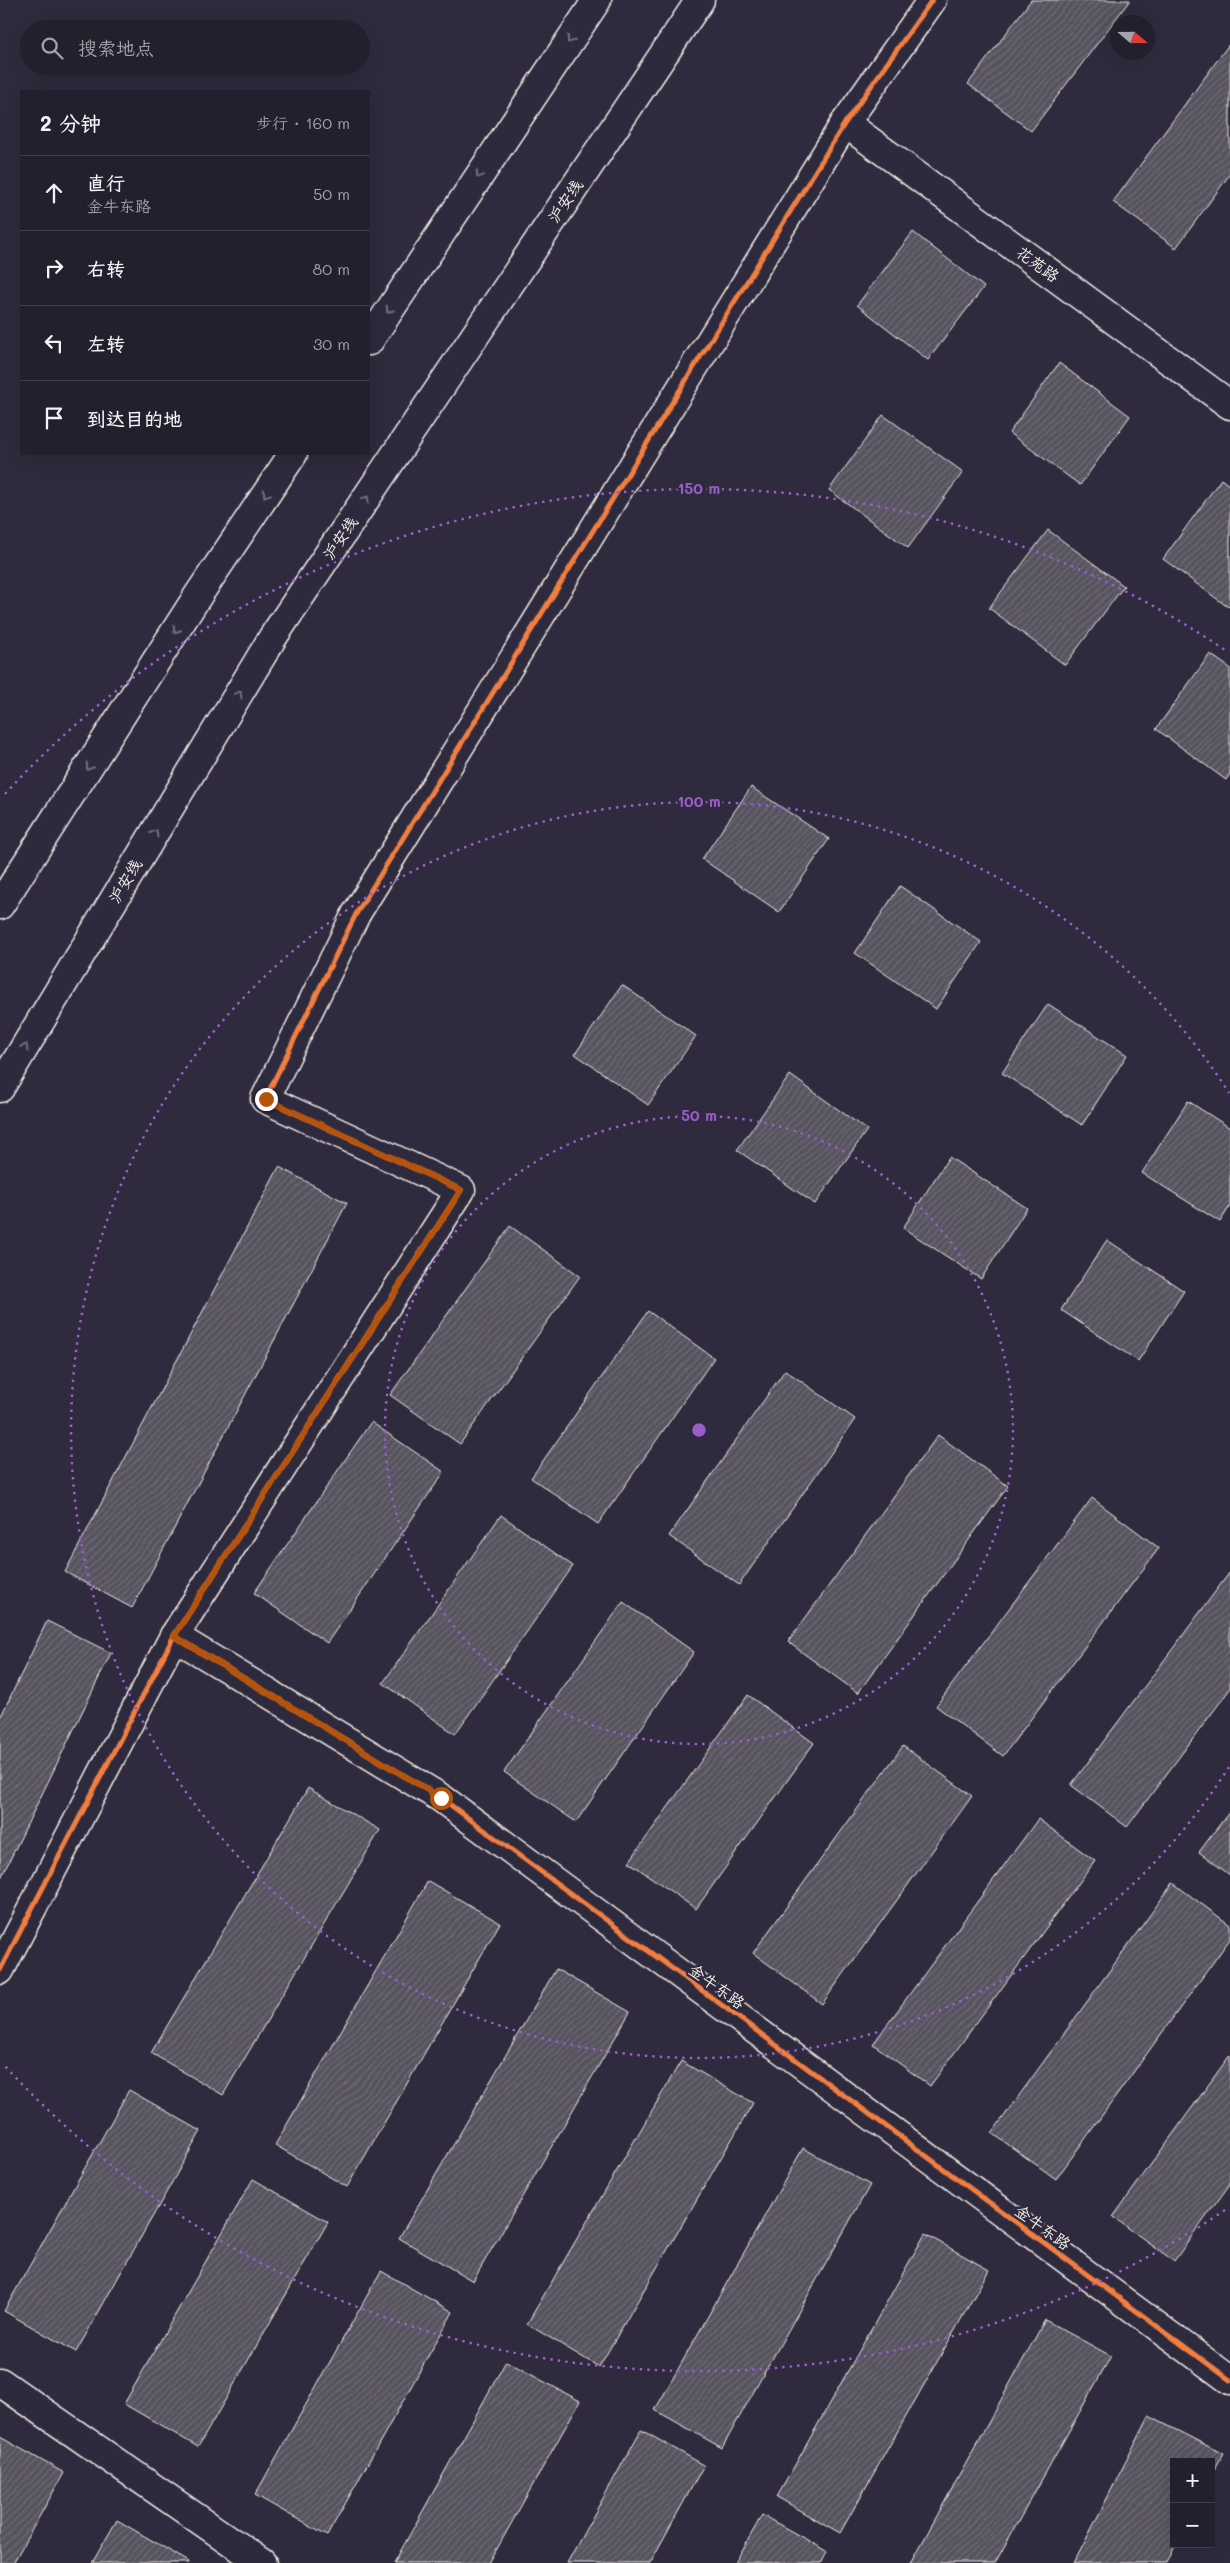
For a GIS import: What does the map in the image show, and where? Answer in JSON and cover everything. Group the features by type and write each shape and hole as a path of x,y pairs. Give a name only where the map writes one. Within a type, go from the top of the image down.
{"main road":[{"path":"370,340 597,0"},
{"name":"沪安线","path":"0,1088 273,637 700,0"},
{"path":"0,1970 174,1636 461,1190 266,1099 356,914 845,122 932,0"},
{"name":"花苑路","path":"845,122 1230,404"},
{"path":"0,905 199,594 292,455"},
{"name":"金牛东路","path":"174,1636 441,1798 1230,2380"},
{"path":"0,2382 262,2563"}],"building":[{"path":"1031,0 1130,0 1119,15 1110,15 1110,26 1031,131 968,84"},
{"path":"1230,43 1230,174 1176,248 1113,202"},
{"path":"913,232 984,287 928,360 857,305"},
{"path":"1059,363 1130,416 1080,485 1009,433"},
{"path":"883,415 963,472 908,548 829,490"},
{"path":"1221,479 1230,486 1230,605 1228,607 1163,559"},
{"path":"1048,530 1124,586 1065,665 989,608"},
{"path":"1210,654 1230,668 1230,774 1226,780 1156,729"},
{"path":"751,787 829,839 779,912 702,859"},
{"path":"900,886 981,942 936,1009 855,953"},
{"path":"622,985 696,1036 648,1105 575,1054"},
{"path":"1048,1004 1127,1055 1082,1125 1002,1073"},
{"path":"790,1075 867,1130 815,1204 737,1150"},
{"path":"1188,1101 1230,1128 1230,1206 1220,1222 1142,1173"},
{"path":"949,1157 1027,1208 981,1279 903,1228"},
{"path":"279,1167 347,1203 132,1608 65,1572"},
{"path":"510,1226 580,1276 460,1444 390,1395"},
{"path":"1107,1240 1184,1291 1138,1361 1061,1310"},
{"path":"648,1311 714,1358 598,1524 531,1478"},
{"path":"785,1370 855,1419 739,1585 669,1536"},
{"path":"371,1422 444,1472 327,1643 254,1593"},
{"path":"938,1435 1008,1486 858,1693 788,1642"},
{"path":"1092,1498 1159,1548 1003,1756 936,1706"},
{"path":"501,1515 573,1566 455,1734 383,1683"},
{"path":"1230,1572 1230,1689 1127,1827 1071,1785"},
{"path":"623,1602 694,1652 576,1822 504,1772"},
{"path":"47,1621 111,1653 0,1880 0,1718"},
{"path":"748,1695 814,1743 696,1909 629,1862"},
{"path":"903,1746 972,1796 822,2004 753,1953"},
{"path":"308,1788 380,1830 223,2095 151,2053"},
{"path":"1230,1811 1230,1875 1199,1852"},
{"path":"1038,1819 1095,1861 930,2086 873,2044"},
{"path":"428,1881 500,1923 347,2187 275,2145"},
{"path":"1173,1883 1230,1925 1230,1939 1056,2179 992,2133"},
{"path":"556,1969 630,2012 473,2281 399,2238"},
{"path":"1230,2055 1230,2184 1174,2261 1113,2217"},
{"path":"681,2061 753,2103 599,2367 527,2324"},
{"path":"129,2090 201,2131 76,2352 4,2311"},
{"path":"803,2148 870,2185 722,2448 655,2410"},
{"path":"253,2179 328,2222 198,2447 124,2404"},
{"path":"925,2234 989,2270 840,2533 777,2497"},
{"path":"381,2271 453,2312 327,2536 255,2495"},
{"path":"1045,2320 1111,2356 995,2563 911,2563"},
{"path":"506,2361 580,2401 489,2563 394,2563"},
{"path":"1149,2416 1223,2454 1215,2469 1215,2458 1170,2458 1170,2548 1174,2548 1167,2563 1074,2563"},
{"path":"641,2430 704,2465 650,2563 567,2563"},
{"path":"0,2437 64,2473 13,2563 0,2563"},
{"path":"762,2515 827,2551 821,2563 735,2563"},
{"path":"117,2520 189,2562 189,2563 92,2563"}],"cycle path":[{"path":"0,1970 174,1636 461,1190 265,1099 356,914 845,123 932,0"},
{"path":"174,1636 441,1798 1230,2380"}],"route":[{"path":"266,1099 461,1190 174,1636 441,1798"}]}
